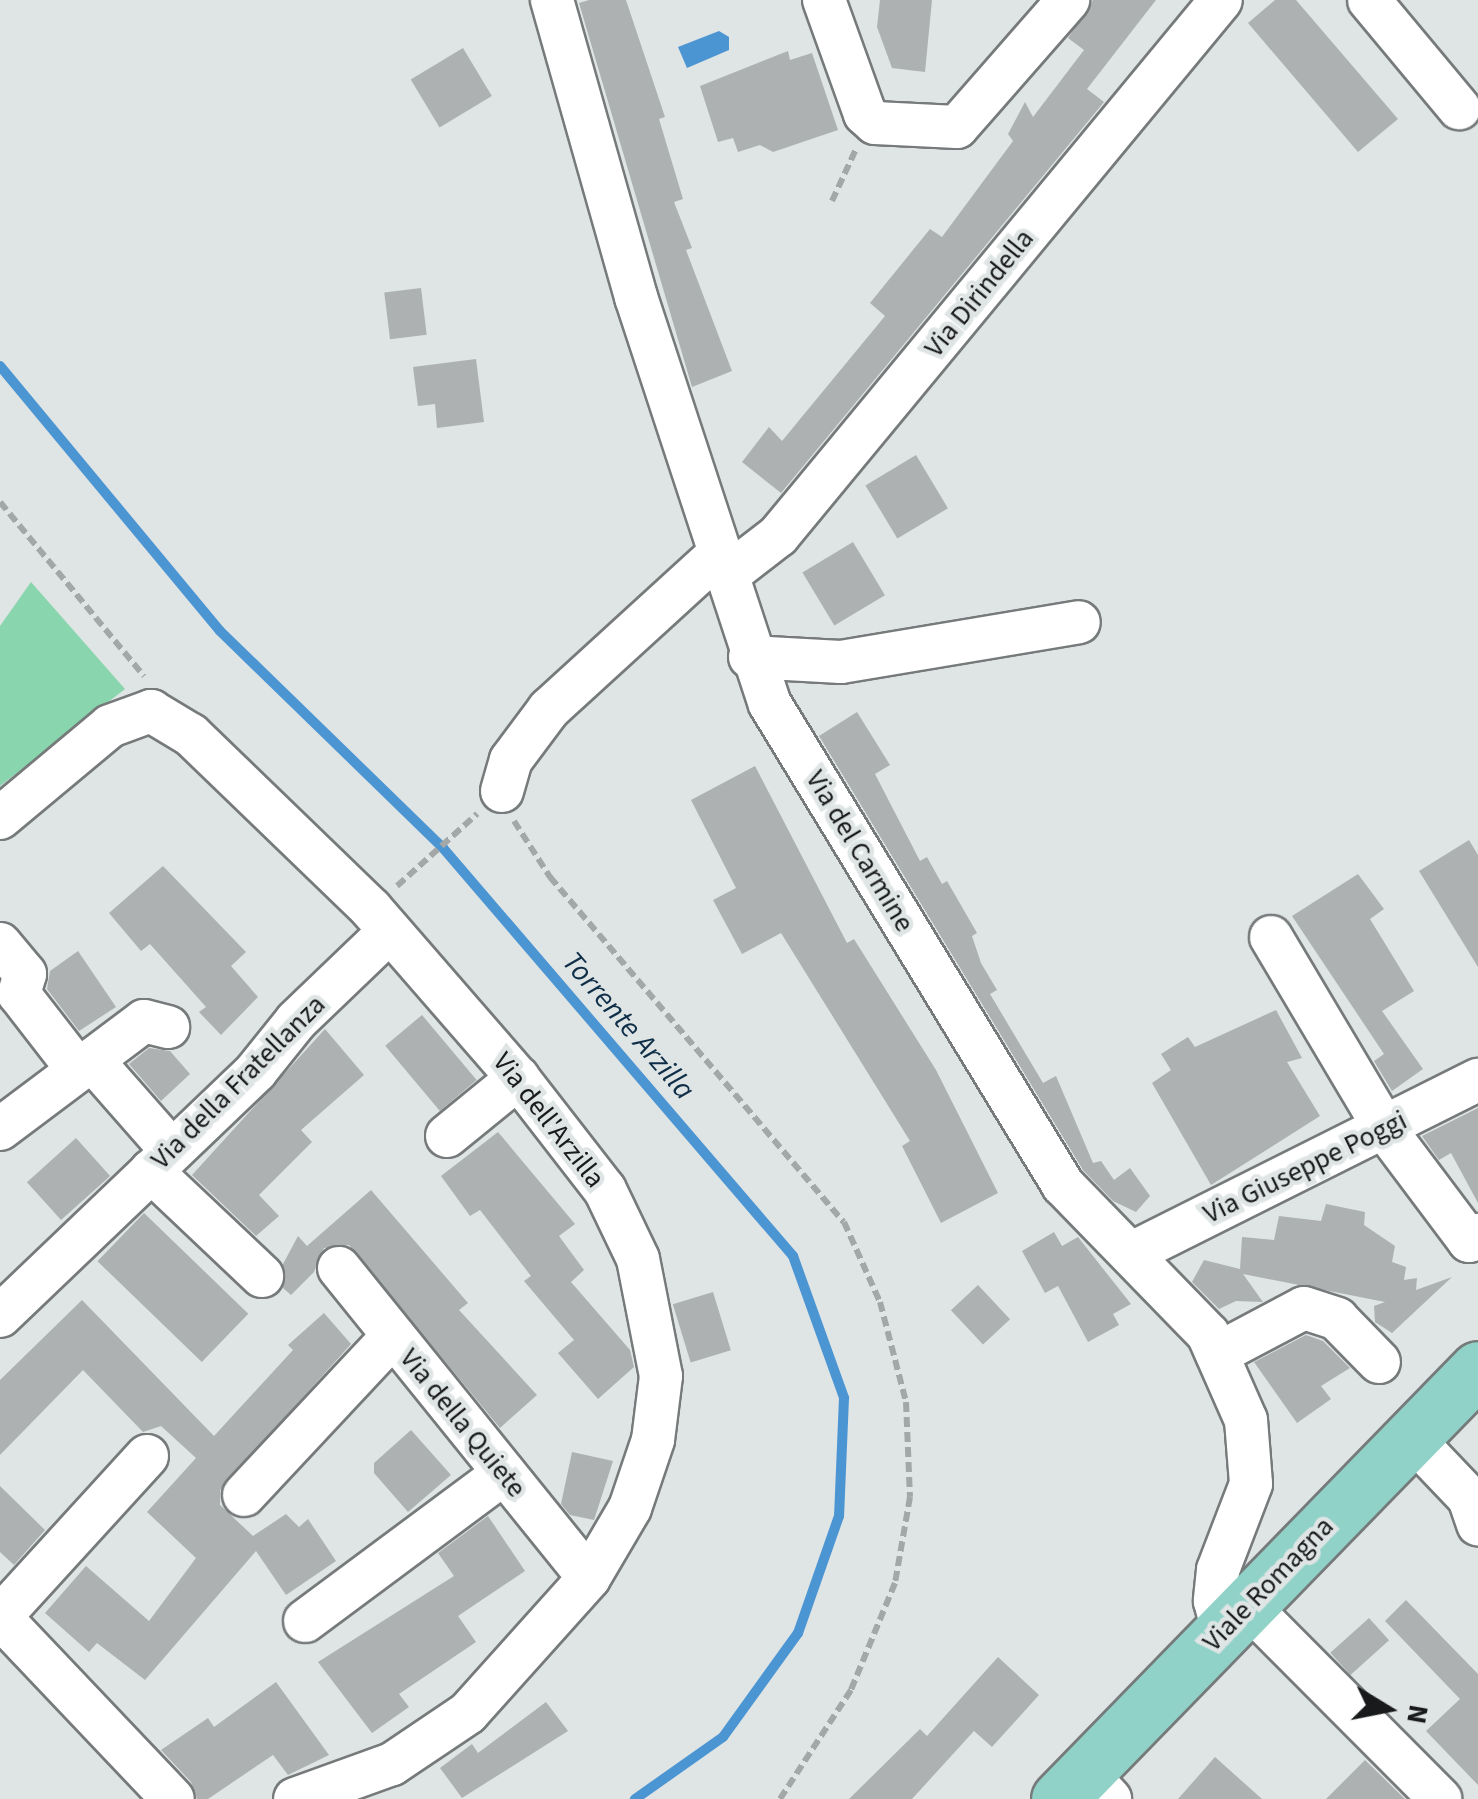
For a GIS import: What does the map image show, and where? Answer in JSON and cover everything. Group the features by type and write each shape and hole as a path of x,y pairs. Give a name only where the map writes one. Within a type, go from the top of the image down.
{"main road":[{"name":"Viale Romagna","path":"1084,1790 1235,1617 1478,1369"}],"street":[{"name":"Via del Carmine","path":"552,0 587,136 750,657 770,704 1063,1185 1208,1334 1246,1420 1251,1484 1218,1570 1215,1600 1235,1617"},
{"path":"824,0 865,114 874,123 957,128 968,121 1068,0"},
{"name":"Via Dirindella","path":"502,791 511,760 548,709 723,565 778,536 1221,0"},
{"path":"1369,0 1459,108"},
{"path":"750,657 842,662 1079,622"},
{"path":"770,704 842,662"},
{"path":"0,818 110,726 151,712"},
{"name":"Via dell'Arzilla","path":"151,712 190,735 387,914 605,1190 638,1259 655,1318 661,1376 653,1440 630,1508 588,1578 468,1713 392,1764 295,1799"},
{"name":"Via della Fratellanza","path":"0,1316 161,1161 387,914"},
{"path":"1271,936 1385,1129 1469,1241 1478,1235"},
{"path":"0,944 25,974 20,994 85,1065 161,1161 262,1276"},
{"path":"0,1128 144,1021 168,1027"},
{"path":"447,1136 518,1078"},
{"name":"Via Giuseppe Poggi","path":"1132,1253 1478,1080"},
{"name":"Via della Quiete","path":"338,1268 588,1578"},
{"path":"1217,1354 1304,1308 1337,1319 1379,1362"},
{"path":"244,1495 393,1336"},
{"path":"1410,1437 1475,1503"},
{"path":"147,1456 0,1617 173,1799"},
{"path":"305,1622 504,1473"},
{"path":"1235,1617 1440,1799"}],"path":[{"path":"832,201 857,158 865,114"},
{"path":"0,502 142,667 151,712"},
{"path":"387,914 502,791 518,833 550,877 844,1222 880,1302 906,1402 910,1497 895,1583 851,1690 780,1799"}],"green space":[{"path":"31,582 125,689 0,786 0,626"}],"water":[{"path":"719,31 729,37 729,50 687,68 678,47"}],"building":[{"path":"626,0 665,117 659,119 683,199 674,202 692,248 686,250 732,371 692,387 579,3"},
{"path":"880,0 932,0 925,72 892,68 877,27"},
{"path":"1093,0 1156,0 1087,89 1104,102 781,493 742,462 769,427 782,441 885,316 870,303 930,229 942,237 1013,141 1008,134 1025,102 1033,117 1084,50 1068,38"},
{"path":"1275,0 1296,0 1398,119 1358,152 1248,23"},
{"path":"463,48 492,96 440,127 411,79"},
{"path":"788,51 790,60 812,53 838,130 773,152 760,145 738,152 733,138 718,142 700,86"},
{"path":"421,288 427,335 390,339 384,293"},
{"path":"476,359 484,422 437,428 435,404 418,406 413,367"},
{"path":"916,455 948,508 897,539 865,485"},
{"path":"853,542 885,595 834,626 802,572"},
{"path":"857,712 890,765 875,774 920,861 927,857 942,884 947,881 977,933 972,936 981,963 997,990 990,994 1043,1083 1056,1076 1093,1163 1101,1161 1114,1180 1130,1168 1150,1196 1136,1212 1113,1201 1083,1170 819,736"},
{"path":"755,766 847,943 854,939 936,1070 998,1193 941,1223 902,1146 910,1141 781,933 742,954 713,900 736,888 691,800"},
{"path":"1469,840 1478,855 1478,967 1419,871"},
{"path":"163,866 246,952 231,966 258,997 221,1035 199,1012 206,1007 150,944 141,951 109,913"},
{"path":"1358,874 1384,909 1370,919 1414,991 1382,1011 1423,1069 1392,1091 1374,1061 1384,1054 1292,916"},
{"path":"78,951 116,1007 79,1031 47,989 50,971"},
{"path":"1276,1010 1302,1058 1287,1062 1320,1116 1211,1185 1152,1083 1171,1070 1161,1054 1188,1037 1195,1047"},
{"path":"422,1015 477,1080 440,1111 385,1046"},
{"path":"325,1029 364,1075 301,1130 312,1142 259,1195 279,1216 256,1236 192,1175"},
{"path":"149,1048 170,1051 190,1074 161,1101 129,1064"},
{"path":"1478,1108 1478,1203 1451,1153 1439,1160 1422,1136"},
{"path":"498,1132 575,1224 559,1236 584,1270 571,1282 630,1350 634,1367 598,1399 558,1353 574,1340 524,1281 531,1276 480,1210 470,1216 441,1176"},
{"path":"76,1138 110,1176 61,1220 27,1182"},
{"path":"371,1190 468,1303 459,1310 537,1395 500,1428 349,1245 324,1248 314,1272 291,1295 283,1288 283,1264 298,1236 307,1246"},
{"path":"1326,1204 1365,1212 1364,1225 1395,1246 1392,1262 1406,1267 1404,1280 1417,1278 1416,1290 1452,1277 1392,1333 1375,1322 1374,1306 1385,1302 1243,1274 1263,1302 1236,1301 1219,1309 1192,1282 1204,1260 1240,1269 1242,1237 1274,1240 1279,1216 1321,1221"},
{"path":"144,1213 248,1314 202,1362 97,1261"},
{"path":"1054,1232 1062,1246 1078,1237 1131,1304 1113,1314 1119,1325 1088,1342 1058,1286 1045,1293 1022,1251"},
{"path":"978,1285 1010,1319 983,1345 951,1310"},
{"path":"713,1292 731,1350 691,1363 673,1304"},
{"path":"82,1300 214,1436 293,1350 288,1345 324,1313 351,1344 220,1490 220,1505 253,1536 286,1514 299,1527 308,1519 336,1561 286,1595 256,1551 145,1680 97,1643 89,1652 45,1613 86,1566 149,1621 196,1558 147,1512 196,1458 161,1426 143,1432 83,1370 0,1455 0,1380"},
{"path":"1306,1335 1323,1341 1350,1368 1321,1386 1331,1399 1297,1423 1254,1362"},
{"path":"411,1430 451,1475 408,1512 374,1473 374,1463"},
{"path":"572,1452 613,1461 594,1520 570,1515 561,1504"},
{"path":"0,1486 45,1530 14,1565 0,1552"},
{"path":"488,1516 525,1571 458,1616 476,1642 399,1694 409,1707 372,1733 318,1662 454,1576 438,1553"},
{"path":"1406,1600 1478,1674 1478,1785 1426,1731 1460,1699 1385,1621"},
{"path":"1369,1618 1389,1640 1350,1675 1330,1653"},
{"path":"998,1657 1039,1695 992,1747 974,1731 912,1799 849,1799 920,1729 927,1736"},
{"path":"276,1682 329,1755 288,1775 273,1755 208,1799 197,1799 191,1782 161,1750 208,1718 214,1727"},
{"path":"546,1702 568,1731 462,1798 440,1768 472,1744 478,1753"},
{"path":"1215,1757 1262,1799 1178,1799"},
{"path":"1365,1760 1405,1799 1326,1799"}],"waterway":[{"name":"Torrente Arzilla","path":"0,366 220,631 443,848 793,1256 844,1398 839,1516 798,1633 723,1737 635,1799"}]}
